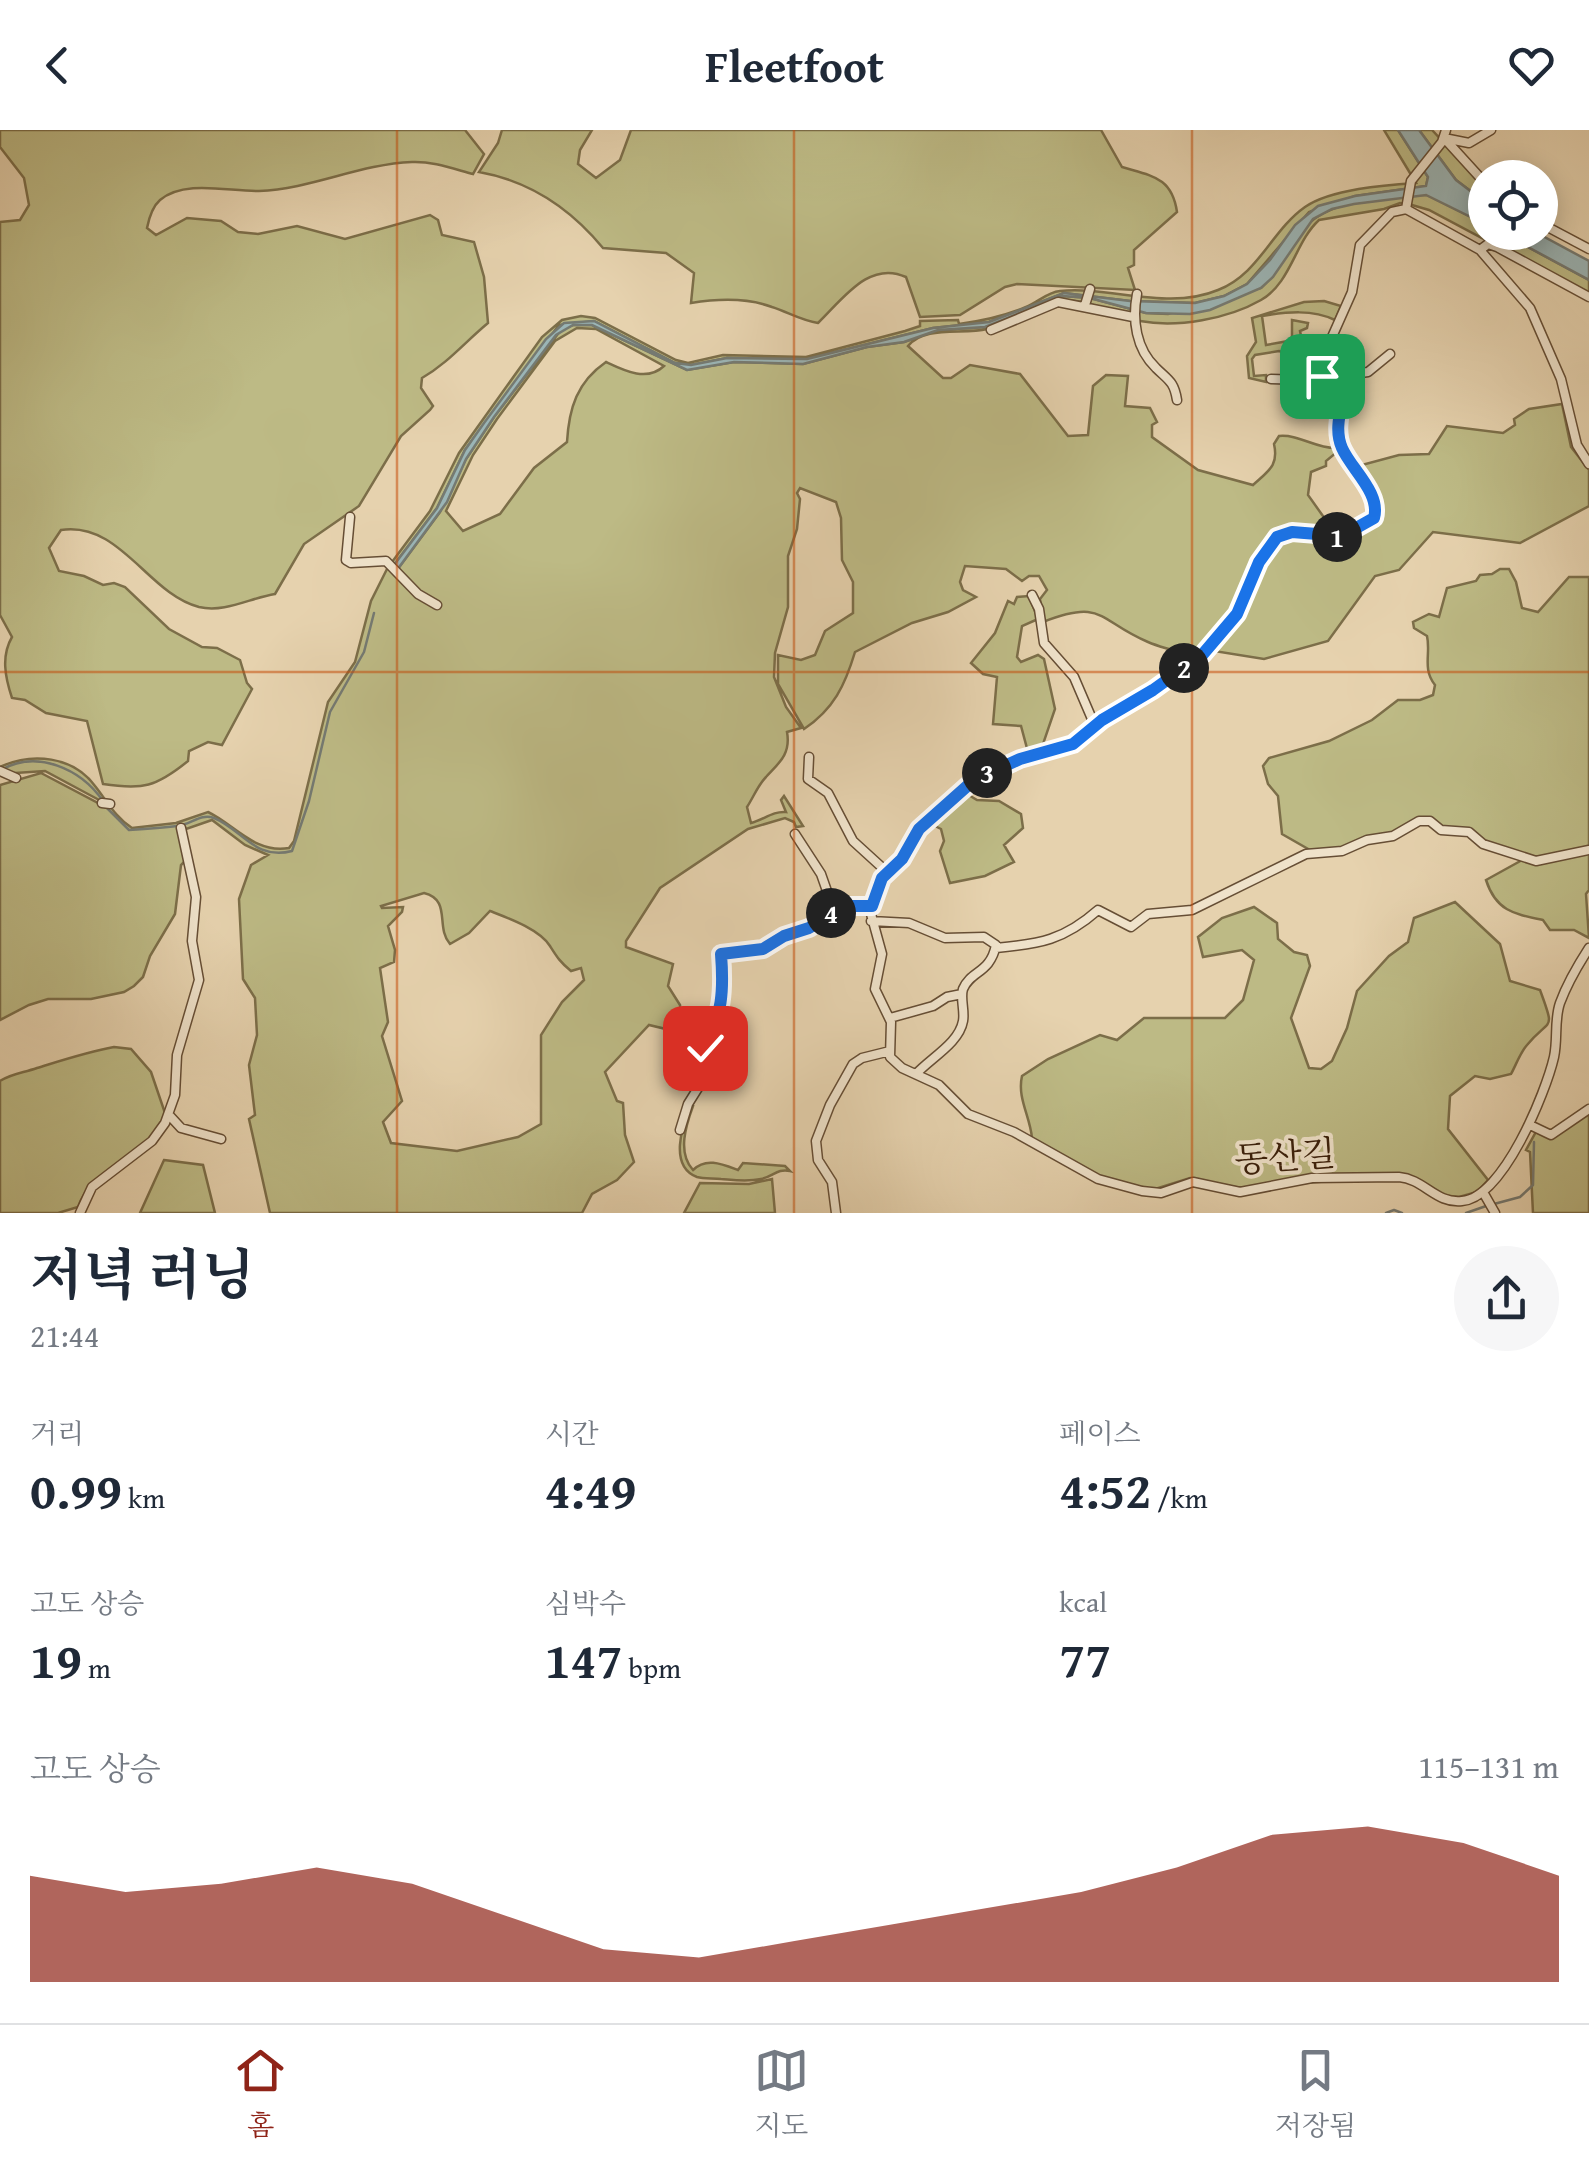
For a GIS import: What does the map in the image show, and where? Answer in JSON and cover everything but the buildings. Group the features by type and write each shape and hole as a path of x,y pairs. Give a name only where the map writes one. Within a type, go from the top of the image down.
{"street":[{"path":"1444,137 1469,143 1492,130"},
{"path":"1406,207 1412,180 1444,137"},
{"path":"1444,137 1468,165"},
{"path":"1406,207 1468,243"},
{"path":"836,1213 830,1178 817,1158 818,1134 853,1064 890,1052 890,1018 875,989 882,954 871,921 872,906 880,881 902,859 921,826 974,780 1020,759 1068,747 1211,646 1242,606 1259,562 1277,537 1292,532 1342,536 1374,518 1374,501 1339,439 1338,421 1346,396 1345,373 1332,337 1352,292 1357,250 1388,215 1406,207"},
{"path":"1558,233 1589,249"},
{"path":"1480,250 1536,318 1561,380 1577,445 1589,464"},
{"path":"1503,250 1589,297"},
{"path":"1085,304 1089,290"},
{"path":"1137,295 1133,316 1142,346 1154,366 1172,380 1177,400"},
{"path":"990,330 1054,302 1085,304 1133,316"},
{"path":"1270,379 1305,380 1368,372 1390,354"},
{"path":"350,517 346,560 386,561 418,594 437,605"},
{"path":"1032,595 1047,649 1074,677 1094,726"},
{"path":"809,757 808,779 828,794 853,841 887,872"},
{"path":"2,772 16,778"},
{"path":"996,948 1052,941 1081,925 1096,910 1131,927 1148,914 1188,912 1306,854 1342,851 1366,840 1393,836 1422,820 1441,830 1469,832 1483,844 1536,861 1589,850"},
{"path":"80,1213 92,1187 152,1141 169,1115 176,1089 178,1055 199,980 192,941 196,897 181,828"},
{"path":"795,834 820,874 834,911"},
{"path":"680,1130 688,1104 703,1080 705,1048 717,1025 723,994 721,954 763,949 784,936 809,928 834,911 850,905 872,906"},
{"path":"871,921 909,923 946,938 984,937 992,940 996,948"},
{"path":"916,1074 934,1054 958,1037 964,1019 962,994 971,978 986,970 996,948"},
{"path":"1495,1213 1482,1192 1538,1129 1560,1004 1589,948"},
{"path":"890,1018 962,994"},
{"name":"동산길","path":"890,1052 896,1064 944,1090 968,1114 1014,1132 1098,1179 1142,1192 1161,1193 1193,1182 1240,1192 1302,1179 1399,1177 1413,1180 1450,1201 1470,1200 1482,1192"},
{"path":"1538,1129 1554,1134 1589,1109"},
{"path":"169,1115 181,1128 221,1139"}],"shaded area":[{"path":"0,130 465,130 484,154 473,174 427,163 393,164 278,189 182,190 160,200 153,209 147,228 156,235 187,218 221,221 238,232 258,234 297,226 345,239 430,215 438,220 442,235 474,242 484,277 488,323 422,378 421,388 433,406 401,436 359,506 304,544 275,594 228,607 199,607 164,588 100,536 82,530 61,530 49,548 59,571 103,585 125,587 169,629 202,647 217,648 240,660 252,689 222,745 208,742 189,751 188,761 148,784 103,784 87,721 46,713 25,700 12,698 8,682 5,659 12,637 0,615 0,222 20,220 29,205 24,178 0,147"},
{"path":"502,130 592,130 580,150 578,164 596,178 620,160 631,130 1101,130 1122,167 1151,176 1171,191 1177,212 1134,250 1134,265 1128,268 1135,290 1017,284 1005,287 960,315 920,317 906,277 880,274 847,293 818,323 753,302 691,303 694,273 666,253 603,248 548,198 515,182 479,172"},
{"path":"1384,130 1398,130 1428,177 1426,186 1355,196 1309,212 1247,284 1224,296 1195,303 1064,293 989,322 933,328 807,359 727,358 691,365 675,363 594,321 559,325 465,450 437,508 394,565 392,562 430,511 459,453 542,337 562,320 595,318 688,363 723,355 806,357 905,331 920,326 920,321 958,320 959,324 993,318 1060,291 1159,298 1199,296 1244,274 1293,217 1316,201 1359,189 1416,183"},
{"path":"1419,130 1432,130 1468,169 1468,189 1456,180"},
{"path":"1427,195 1468,216 1468,231 1429,210 1400,203 1319,220 1271,293 1248,307 1218,317 1154,323 1066,300 1037,307 987,329 924,335 908,346 943,378 951,378 970,365 1020,374 1068,436 1088,435 1093,386 1106,375 1128,376 1125,406 1150,408 1157,422 1152,425 1152,437 1198,470 1253,485 1274,463 1274,444 1279,436 1335,448 1337,452 1326,461 1326,466 1311,472 1308,495 1340,540 1368,527 1377,512 1372,492 1358,466 1399,455 1429,454 1447,426 1503,433 1529,409 1562,404 1571,447 1589,470 1589,506 1520,543 1433,532 1399,570 1375,576 1328,641 1264,659 1202,649 1195,656 1148,642 1090,612 1043,622 1040,599 1047,590 1039,576 1022,581 1006,569 965,566 960,582 963,590 976,597 855,652 837,695 804,729 778,684 778,655 801,660 815,655 825,631 853,613 853,582 842,560 841,518 836,502 800,488 797,529 788,556 788,607 775,653 774,677 786,707 801,728 787,732 783,757 747,807 751,823 786,812 781,800 784,796 803,826 796,827 785,818 748,829 660,888 626,941 626,947 673,964 668,986 681,1014 666,1029 649,1025 605,1072 617,1101 623,1103 625,1135 634,1162 617,1180 592,1194 582,1213 270,1213 249,1119 255,1115 249,1065 257,1035 255,998 243,979 239,899 251,865 268,855 245,845 212,820 180,831 186,860 181,865 175,914 150,956 143,977 134,986 91,999 48,999 0,1020 0,785 41,773 102,805 45,771 0,774 0,767 38,759 75,768 132,828 176,823 208,812 256,843 289,848 294,841 328,702 355,662 371,601 389,565 397,570 440,512 466,459 561,330 573,325 592,325 687,370 734,362 803,364 904,342 938,330 985,327 1063,296 1168,314 1261,288 1313,220 1354,203","holes":["577,328 596,329 664,366 643,374 606,362 596,370 576,397 567,442 534,468 500,514 463,531 446,511 473,455 555,341","424,893 441,908 450,944 469,933 490,911 539,934 571,971 581,968 584,980 562,1002 541,1035 541,1124 518,1137 457,1151 391,1143 383,1122 402,1101 382,1036 388,1022 380,968 394,962 388,926 403,907 381,906"]},
{"path":"1504,250 1533,250 1589,280 1589,295"},
{"path":"1324,301 1341,306 1335,320 1308,313 1262,316 1266,345 1288,341 1292,337 1292,320 1308,323 1300,331 1305,354 1300,358 1279,351 1255,355 1254,376 1266,375 1266,382 1249,378 1247,356 1256,342 1252,318 1304,302"},
{"path":"1509,569 1522,608 1538,612 1569,577 1589,577 1589,848 1531,859 1493,846 1472,830 1442,829 1432,820 1338,849 1310,850 1282,834 1278,796 1268,784 1263,766 1269,758 1329,741 1372,720 1398,700 1420,700 1433,695 1435,685 1428,667 1427,636 1414,628 1413,622 1429,614 1439,617 1447,588 1476,581 1480,575"},
{"path":"1029,596 1038,619 1022,626 1017,657 1021,662 1038,655 1044,659 1055,709 1041,750 1028,752 1021,726 993,724 997,677 983,674 971,663 995,633 1008,601 1014,604 1017,597"},
{"path":"967,794 977,800 999,801 1021,814 1023,828 1004,845 1014,862 985,876 950,883 940,851 944,841 941,829 929,823"},
{"path":"1589,853 1589,938 1574,930 1550,930 1543,920 1507,909 1495,898 1486,880 1524,859 1542,863"},
{"path":"1455,902 1500,944 1510,981 1540,990 1549,1019 1525,1048 1511,1074 1490,1079 1475,1076 1450,1096 1448,1129 1488,1180 1477,1192 1459,1197 1442,1195 1407,1175 1240,1188 1190,1178 1152,1190 1099,1176 1032,1138 1021,1092 1022,1076 1100,1035 1117,1040 1144,1018 1225,1018 1243,1000 1254,960 1242,950 1203,957 1198,937 1222,918 1254,907 1277,923 1278,939 1294,952 1307,955 1310,966 1291,1018 1309,1068 1321,1069 1332,1061 1347,1028 1357,991 1389,956 1408,942 1414,918"},
{"path":"114,1047 131,1049 151,1072 165,1113 158,1128 96,1180 78,1207 58,1213 0,1213 0,1081"},
{"path":"690,1105 693,1106 684,1147 693,1170 709,1163 738,1170 743,1163 785,1166 790,1171 746,1181 700,1178 688,1172 680,1155 680,1144"},
{"path":"1589,1111 1589,1213 1533,1213 1530,1152 1526,1150 1537,1130 1550,1137"},
{"path":"164,1160 203,1165 215,1213 140,1213"},
{"path":"772,1179 775,1213 684,1213 700,1183 749,1184"}],"water":[{"path":"1398,130 1419,130 1456,180 1468,189 1468,216 1426,195 1332,209 1313,219 1261,288 1210,310 1190,314 1146,313 1090,298 1063,296 985,327 938,330 904,342 803,364 734,362 687,370 592,325 573,325 556,335 494,417 466,459 447,502 397,570 394,565 437,508 465,450 546,339 564,323 594,321 675,363 691,365 727,358 807,359 933,328 989,322 1064,293 1195,303 1224,296 1247,284 1295,225 1318,206 1355,196 1426,186 1428,177"},
{"path":"1558,244 1589,261 1589,280 1533,250 1558,250"}],"waterway":[{"path":"107,808 129,830 177,826 209,817 258,848 279,853 292,851 309,801 330,712 364,652 374,613"},
{"path":"1,770 29,761 57,766 83,780 103,801"},
{"path":"1494,1204 1520,1197 1533,1185 1534,1142"},
{"path":"1466,1213 1489,1205"},
{"path":"1386,1213 1402,1213"}],"route":[{"path":"705,1048 716,1030 722,1000 721,954 763,949 784,936 809,928 840,907 872,906 882,878 902,859 919,829 974,780 1020,759 1073,744 1102,720 1203,654 1237,614 1259,562 1277,537 1292,532 1333,538 1349,534 1374,518 1374,501 1339,439 1345,370 1322,376"}]}
